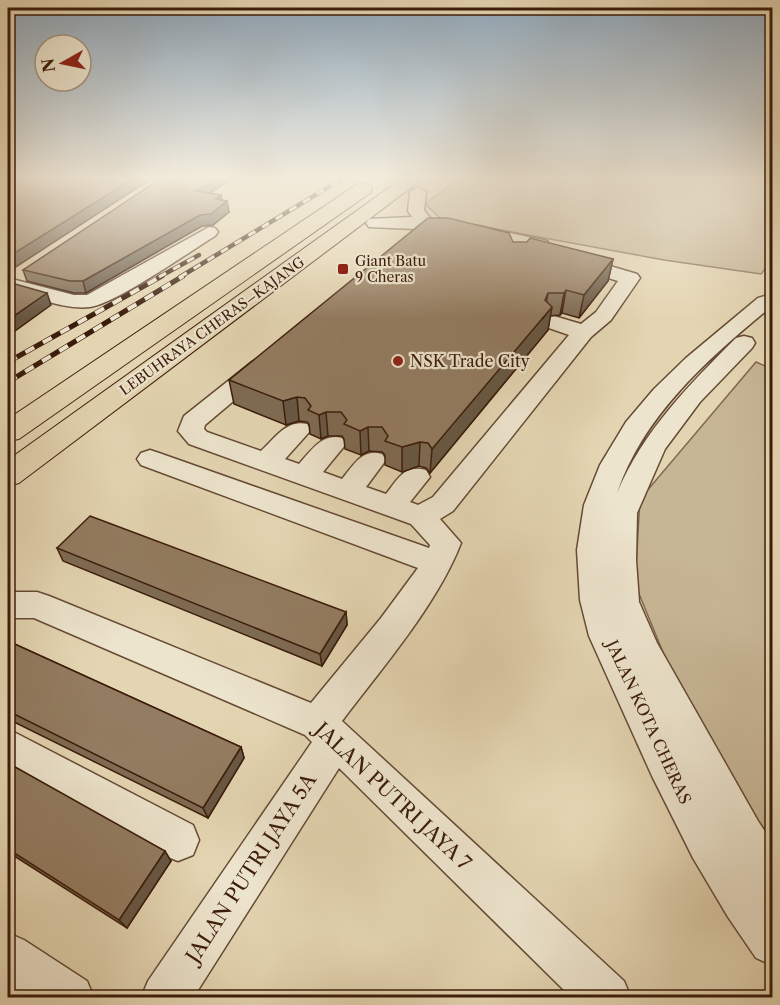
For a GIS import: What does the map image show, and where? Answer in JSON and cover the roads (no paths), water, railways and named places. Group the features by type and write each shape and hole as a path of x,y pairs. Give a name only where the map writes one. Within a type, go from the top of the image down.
{"highway":[{"path":"8,404 294,224"},
{"name":"LEBUHRAYA CHERAS–KAJANG","path":"8,432 312,224"},
{"name":"LEBUHRAYA CHERAS–KAJANG","path":"8,475 90,414 364,224"},
{"path":"90,414 129,397 179,367 374,224"}],"street":[{"path":"423,224 427,232"},
{"path":"372,226 427,232 514,248 530,256 630,278 617,299 592,328 583,332 443,504 421,517"},
{"path":"8,283 74,301 90,301 108,293 209,232"},
{"path":"8,283 28,268"},
{"name":"JALAN KOTA CHERAS","path":"772,300 765,302 667,388 626,439 610,468 596,509 591,556 596,602 613,652 714,856 772,942"},
{"name":"JALAN KOTA CHERAS","path":"772,317 729,356 691,397 653,446 638,475 623,513 621,560 623,602 642,649 743,836 772,879"},
{"path":"554,322 583,332"},
{"path":"150,459 438,563 446,543 421,517 198,438 190,430 193,422 273,356"},
{"path":"266,462 298,430"},
{"path":"305,475 333,444"},
{"path":"348,490 373,460"},
{"path":"392,506 416,477"},
{"name":"JALAN PUTRI JAYA 5A","path":"165,998 327,731 438,563"},
{"name":"JALAN PUTRI JAYA 7","path":"8,605 37,604 327,731 604,996"},
{"path":"8,747 178,840"},
{"path":"8,956 70,998"}],"railway":[{"path":"180,277 268,224"},
{"path":"159,277 199,255"},
{"path":"8,362 162,276"},
{"path":"8,382 183,276"}],"place":[{"name":"Giant Batu 9 Cheras","path":"343,269"},
{"name":"NSK Trade City","path":"398,361"}]}
